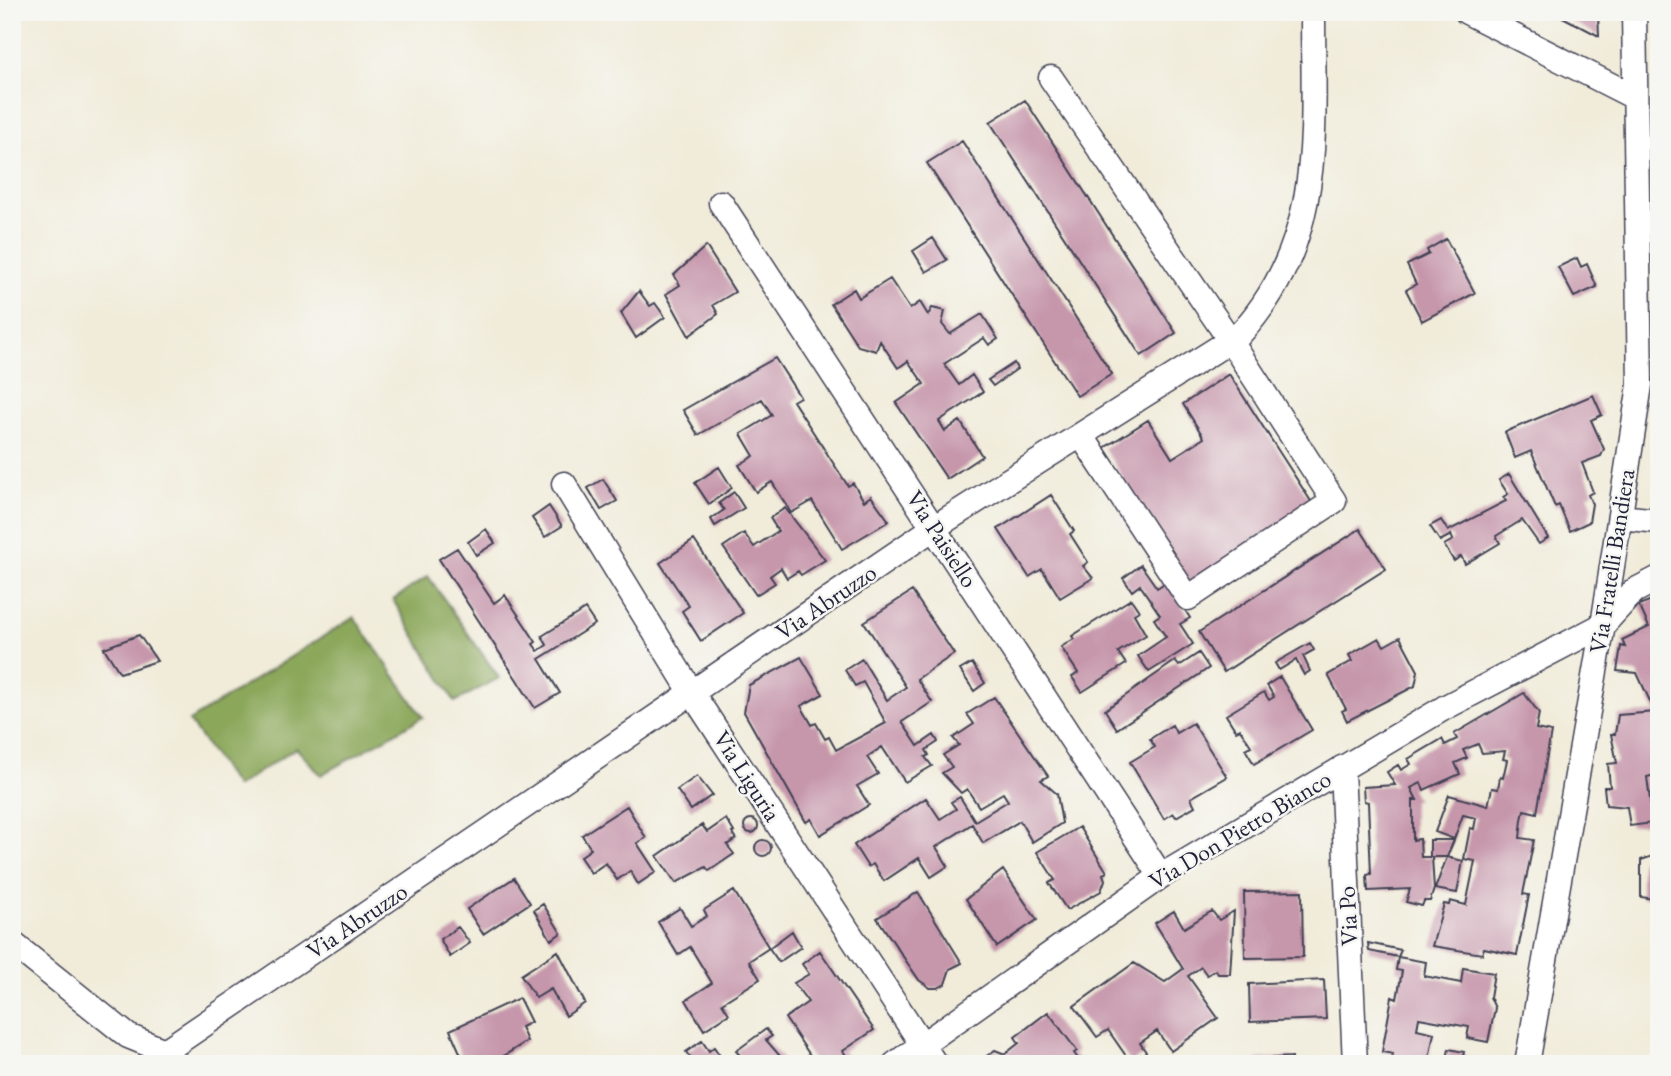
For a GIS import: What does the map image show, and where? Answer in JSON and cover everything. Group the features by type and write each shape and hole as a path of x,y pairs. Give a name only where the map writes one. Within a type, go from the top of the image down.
{"street":[{"name":"Via Abruzzo","path":"171,1057 692,692 935,527 1230,340 1256,317 1286,270 1311,181 1313,12"},
{"path":"1467,12 1634,97"},
{"name":"Via Fratelli Bandiera","path":"1527,1064 1603,625 1640,385 1634,12"},
{"path":"1051,78 1230,340 1334,501 1188,598 1081,435"},
{"name":"Via Paisiello","path":"721,203 1161,876"},
{"name":"Via Liguria","path":"564,484 692,692 929,1054"},
{"path":"1620,517 1659,520"},
{"path":"1603,625 1634,592 1659,578"},
{"name":"Via Don Pietro Bianco","path":"895,1064 929,1054 1161,876 1444,708 1603,625"},
{"name":"Via Po","path":"1342,768 1355,1064"},
{"path":"12,943 128,1036 171,1057"}],"green space":[{"path":"428,576 499,678 455,702 393,600"},
{"path":"354,617 423,717 321,775 296,748 236,787 189,721"}],"building":[{"path":"1553,12 1598,12 1599,36"},
{"path":"1025,100 1176,333 1141,356 990,122"},
{"path":"962,141 1112,374 1077,396 927,163"},
{"path":"933,238 947,260 926,272 913,251"},
{"path":"1446,239 1475,293 1422,321 1406,290 1416,284 1407,265 1429,254 1427,250"},
{"path":"706,246 735,292 713,305 718,314 689,336 666,294 680,285 674,275"},
{"path":"1577,258 1581,267 1587,264 1597,287 1574,297 1558,267"},
{"path":"890,279 910,309 920,302 928,315 932,308 945,311 942,324 950,334 982,314 998,339 989,345 984,338 944,364 959,385 972,375 983,392 939,421 945,431 960,421 982,456 947,479 896,403 924,384 908,361 898,368 880,341 876,351 858,346 831,304 854,289 859,298"},
{"path":"639,291 650,306 655,303 665,317 636,338 621,313"},
{"path":"775,358 800,397 793,401 848,486 853,483 864,501 871,496 889,521 842,549 812,501 791,513 772,482 756,492 739,465 754,456 741,434 772,415 762,399 698,435 683,410"},
{"path":"1014,363 1017,369 993,386 988,380"},
{"path":"1229,374 1314,506 1191,584 1104,448 1148,420 1172,458 1204,438 1183,404"},
{"path":"1593,395 1602,415 1591,420 1604,449 1601,456 1582,463 1593,492 1588,495 1592,504 1589,522 1570,531 1559,505 1555,507 1531,451 1515,458 1505,432"},
{"path":"719,467 732,488 709,504 695,483"},
{"path":"1509,474 1548,538 1539,544 1522,520 1496,536 1500,543 1465,564 1461,556 1454,561 1444,545 1453,540 1451,535 1440,541 1430,526 1441,520 1448,531 1506,501 1503,497 1508,494 1499,480"},
{"path":"603,479 617,501 601,510 588,488"},
{"path":"734,492 744,508 715,526 711,519 724,510 719,503"},
{"path":"1051,495 1074,531 1070,534 1088,562 1083,566 1093,578 1060,598 1042,569 1029,577 998,529"},
{"path":"549,506 562,526 545,537 532,518"},
{"path":"785,508 825,560 801,575 798,571 787,578 781,568 770,576 775,583 756,595 723,547 744,533 754,547 778,531 770,518"},
{"path":"486,529 495,543 476,555 468,542"},
{"path":"1360,529 1386,569 1224,672 1199,632"},
{"path":"694,540 743,613 701,641 682,611 689,606 660,563"},
{"path":"457,548 494,603 505,595 536,642 533,644 538,651 547,645 542,636 585,609 595,624 539,659 560,693 535,708 439,559"},
{"path":"1141,565 1157,588 1174,577 1176,596 1190,618 1180,624 1193,644 1149,672 1138,656 1166,637 1154,619 1160,615 1140,585 1132,591 1123,578"},
{"path":"912,591 954,654 917,679 932,702 902,722 918,746 934,735 938,742 926,750 929,755 925,757 932,766 905,782 882,747 867,757 878,774 857,786 869,805 820,835 811,819 806,822 744,712 749,685 801,657 823,694 801,706 812,725 816,723 825,739 829,737 836,750 886,723 863,682 855,686 845,670 862,659 887,700 906,687 864,622"},
{"path":"1659,597 1659,774 1647,777 1653,823 1630,826 1627,807 1606,805 1604,787 1610,787 1608,764 1617,763 1611,734 1615,734 1618,715 1655,712 1637,673 1617,671 1621,646 1625,647 1622,640 1649,627 1639,605"},
{"path":"1131,599 1139,611 1134,614 1146,635 1118,652 1126,664 1082,692 1072,677 1078,673 1061,647 1074,639 1072,636"},
{"path":"139,635 157,661 120,673 104,648"},
{"path":"1400,637 1418,671 1415,686 1347,721 1342,711 1346,709 1328,675 1352,661 1349,655 1379,638 1384,646"},
{"path":"1310,643 1314,650 1303,656 1310,671 1304,675 1296,660 1279,670 1275,663"},
{"path":"1199,653 1209,668 1117,729 1105,710 1175,661 1179,666"},
{"path":"972,663 985,683 974,691 960,670"},
{"path":"1280,677 1312,730 1254,764 1245,749 1251,746 1240,729 1236,731 1226,715 1264,692 1269,700 1274,697 1267,685"},
{"path":"1524,693 1539,713 1536,729 1551,732 1537,813 1524,810 1522,820 1520,838 1534,840 1523,894 1529,895 1517,955 1484,948 1482,954 1432,946 1444,904 1449,905 1450,901 1466,905 1475,861 1464,859 1470,828 1474,829 1476,818 1463,815 1454,839 1435,832 1449,795 1488,806 1492,788 1498,789 1500,777 1503,778 1507,760 1503,759 1505,751 1482,753 1478,744 1463,750 1467,758 1455,763 1460,774 1424,790 1421,783 1411,788 1417,800 1413,800 1413,840 1420,839 1421,857 1430,857 1430,840 1454,840 1447,857 1432,857 1434,889 1430,901 1424,901 1422,906 1406,902 1410,889 1368,891 1367,875 1371,874 1368,802 1364,801 1363,787 1395,785 1387,772 1398,765 1401,770 1411,764 1408,759 1442,739 1445,745 1457,739 1454,734"},
{"path":"994,697 1048,776 1041,780 1057,794 1062,823 1032,842 1020,821 983,843 972,824 936,847 948,866 931,877 919,858 884,881 873,864 868,867 854,845 926,798 940,819 956,809 951,802 960,797 975,821 1008,801 1003,793 979,807 967,789 961,793 942,773 952,767 943,755 959,745 953,738 974,724 967,714"},
{"path":"1193,723 1227,777 1191,798 1195,806 1176,817 1173,813 1164,819 1130,762 1155,747 1150,739 1172,725 1176,733"},
{"path":"697,776 712,795 691,810 677,790"},
{"path":"627,806 646,838 637,843 656,872 638,884 630,871 617,880 606,863 591,873 580,857 591,849 582,835"},
{"path":"726,819 736,839 727,845 734,854 709,871 706,867 676,883 657,856 702,825 707,832"},
{"path":"751,819 756,821 756,831 751,833 746,831 744,826 746,821"},
{"path":"1079,827 1107,872 1103,874 1105,880 1101,891 1067,910 1049,883 1055,880 1037,852"},
{"path":"760,840 766,840 771,848 769,854 760,856 755,851 755,845"},
{"path":"1659,854 1659,900 1641,897 1641,860"},
{"path":"1447,857 1463,861 1457,893 1435,889"},
{"path":"1003,870 1037,920 997,947 966,899"},
{"path":"514,878 530,903 483,934 467,909"},
{"path":"734,891 769,948 749,961 760,979 722,1003 729,1014 704,1030 686,1000 712,983 690,947 678,955 658,922 680,908 691,926 707,916 704,910"},
{"path":"1302,891 1303,957 1245,958 1244,892"},
{"path":"918,892 962,963 950,969 945,984 938,988 930,988 919,980 877,918"},
{"path":"543,904 561,933 551,940 534,910"},
{"path":"1174,911 1184,928 1212,911 1219,920 1234,911 1230,974 1218,974 1216,970 1207,975 1201,967 1188,976 1218,1018 1171,1051 1157,1031 1140,1043 1146,1052 1131,1063 1108,1030 1097,1037 1074,1006 1134,963 1165,982 1183,969 1155,923"},
{"path":"458,927 470,943 450,957 440,939"},
{"path":"792,931 801,947 779,962 769,948"},
{"path":"1368,943 1401,950 1398,957 1369,951"},
{"path":"558,951 585,1003 566,1016 551,989 536,998 521,975"},
{"path":"820,951 874,1030 843,1051 848,1058 840,1064 816,1064 785,1018 808,1002 794,983 809,974 802,964"},
{"path":"1398,957 1426,962 1424,976 1461,983 1463,968 1494,973 1490,997 1495,1008 1488,1042 1467,1038 1469,1027 1419,1018 1417,1029 1434,1033 1428,1064 1391,1064 1393,1054 1382,1052 1392,997 1397,999 1402,971 1396,970"},
{"path":"1324,980 1326,1019 1250,1022 1249,984"},
{"path":"519,998 531,1022 521,1027 527,1041 491,1064 465,1064 450,1030"},
{"path":"1048,1012 1077,1051 1074,1053 1082,1064 976,1064 995,1050 1005,1054 1019,1043 1015,1037"},
{"path":"766,1029 772,1036 766,1040 787,1064 695,1064 686,1052 702,1041 709,1051 714,1047 725,1063 739,1054 736,1051"},
{"path":"1449,1049 1464,1052 1463,1056 1487,1061 1487,1064 1446,1064"},
{"path":"1292,1057 1292,1064 1256,1064 1256,1059"}]}
